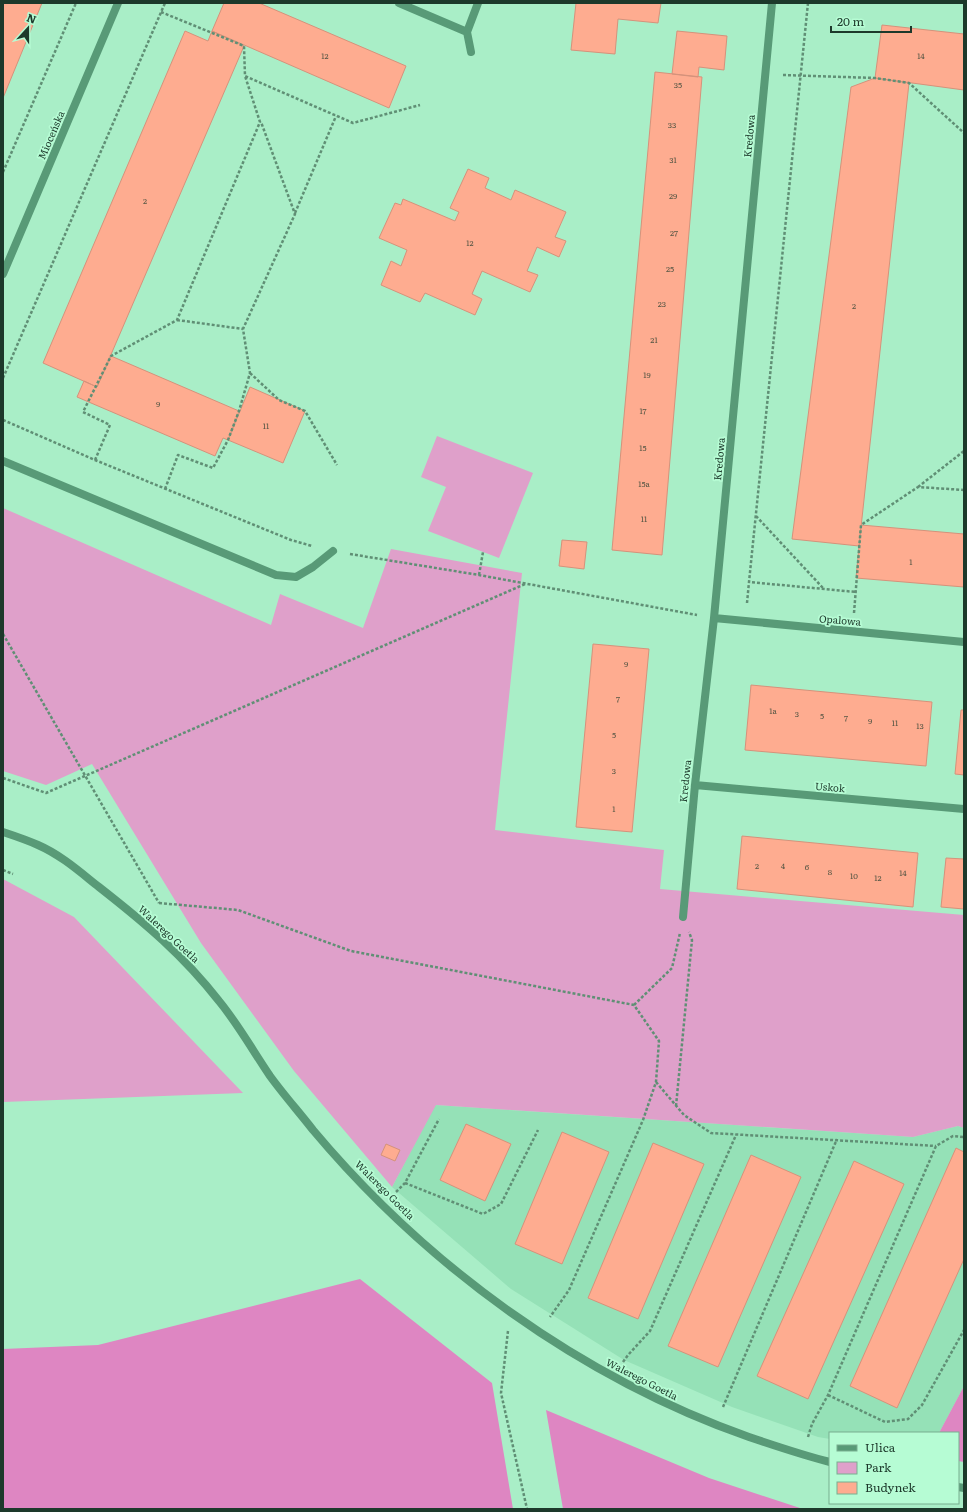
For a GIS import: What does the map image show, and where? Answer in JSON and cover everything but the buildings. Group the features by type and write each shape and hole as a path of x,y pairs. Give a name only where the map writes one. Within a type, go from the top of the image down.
{"street":[{"name":"Mioceńska","path":"3,274 118,3"},
{"path":"399,3 467,32"},
{"path":"471,52 467,32 478,3"},
{"name":"Kredowa","path":"683,916 695,785 714,618 772,3"},
{"path":"3,461 276,575 296,577 313,567 333,551"},
{"name":"Opalowa","path":"714,618 964,642"},
{"name":"Uskok","path":"695,785 964,809"},
{"name":"Walerego Goetla","path":"3,832 39,845 70,864 143,922 183,958 221,1003 272,1078 316,1132 382,1204 441,1257 510,1311 540,1332 614,1378 653,1398 715,1425 802,1455 829,1462"}],"path":[{"path":"3,172 76,3"},
{"path":"3,378 165,3"},
{"path":"747,605 802,75 808,3"},
{"path":"161,12 244,46 245,76 260,122 295,214"},
{"path":"766,74 875,78 909,83 959,130 964,132"},
{"path":"245,76 353,123 420,105"},
{"path":"165,489 178,455 213,468 228,440 240,411 250,373 243,329 295,214 336,116"},
{"path":"177,320 260,122"},
{"path":"95,460 110,425 83,412 111,356 177,320 243,329"},
{"path":"250,373 279,400 305,411 337,465"},
{"path":"3,420 95,460 292,540 333,551 479,575 714,618"},
{"path":"852,631 861,524 918,487 964,451"},
{"path":"918,487 964,490"},
{"path":"756,516 823,589"},
{"path":"479,575 483,552"},
{"path":"749,582 856,592"},
{"path":"3,778 46,793 526,584"},
{"path":"3,634 159,903 238,910 351,951 634,1005 659,1041 656,1082 643,1120 570,1290 540,1332"},
{"path":"3,870 13,874"},
{"path":"634,1005 672,968 683,916"},
{"path":"676,1106 692,940 683,916"},
{"path":"656,1082 684,1115 711,1133 838,1139 936,1146 953,1136 964,1137"},
{"path":"382,1204 406,1183 439,1119"},
{"path":"406,1183 483,1214 501,1204 538,1130"},
{"path":"614,1378 628,1355 650,1331 736,1135"},
{"path":"715,1425 838,1139"},
{"path":"802,1455 812,1424 828,1395 936,1146"},
{"path":"510,1311 501,1393 527,1509"},
{"path":"828,1395 885,1422 908,1419 922,1405 964,1330"}],"shaded area":[{"path":"435,1105 913,1137 958,1126 964,1128 964,1386 940,1432 829,1432 829,1439 818,1437 732,1407 624,1360 511,1289 392,1187"},
{"path":"360,1279 492,1383 513,1509 3,1509 3,1349 98,1345"},
{"path":"964,1386 964,1462 959,1461 959,1432 940,1432"},
{"path":"546,1410 709,1478 803,1509 563,1509"}],"green space":[{"path":"437,436 533,473 499,558 428,531 446,487 421,477"},
{"path":"3,508 271,625 280,594 363,628 391,549 522,573 495,830 664,850 660,889 964,915 964,1128 958,1126 913,1137 436,1105 392,1187 294,1071 201,943 92,764 46,785 3,771"},
{"path":"3,879 74,917 243,1093 3,1102"}]}
